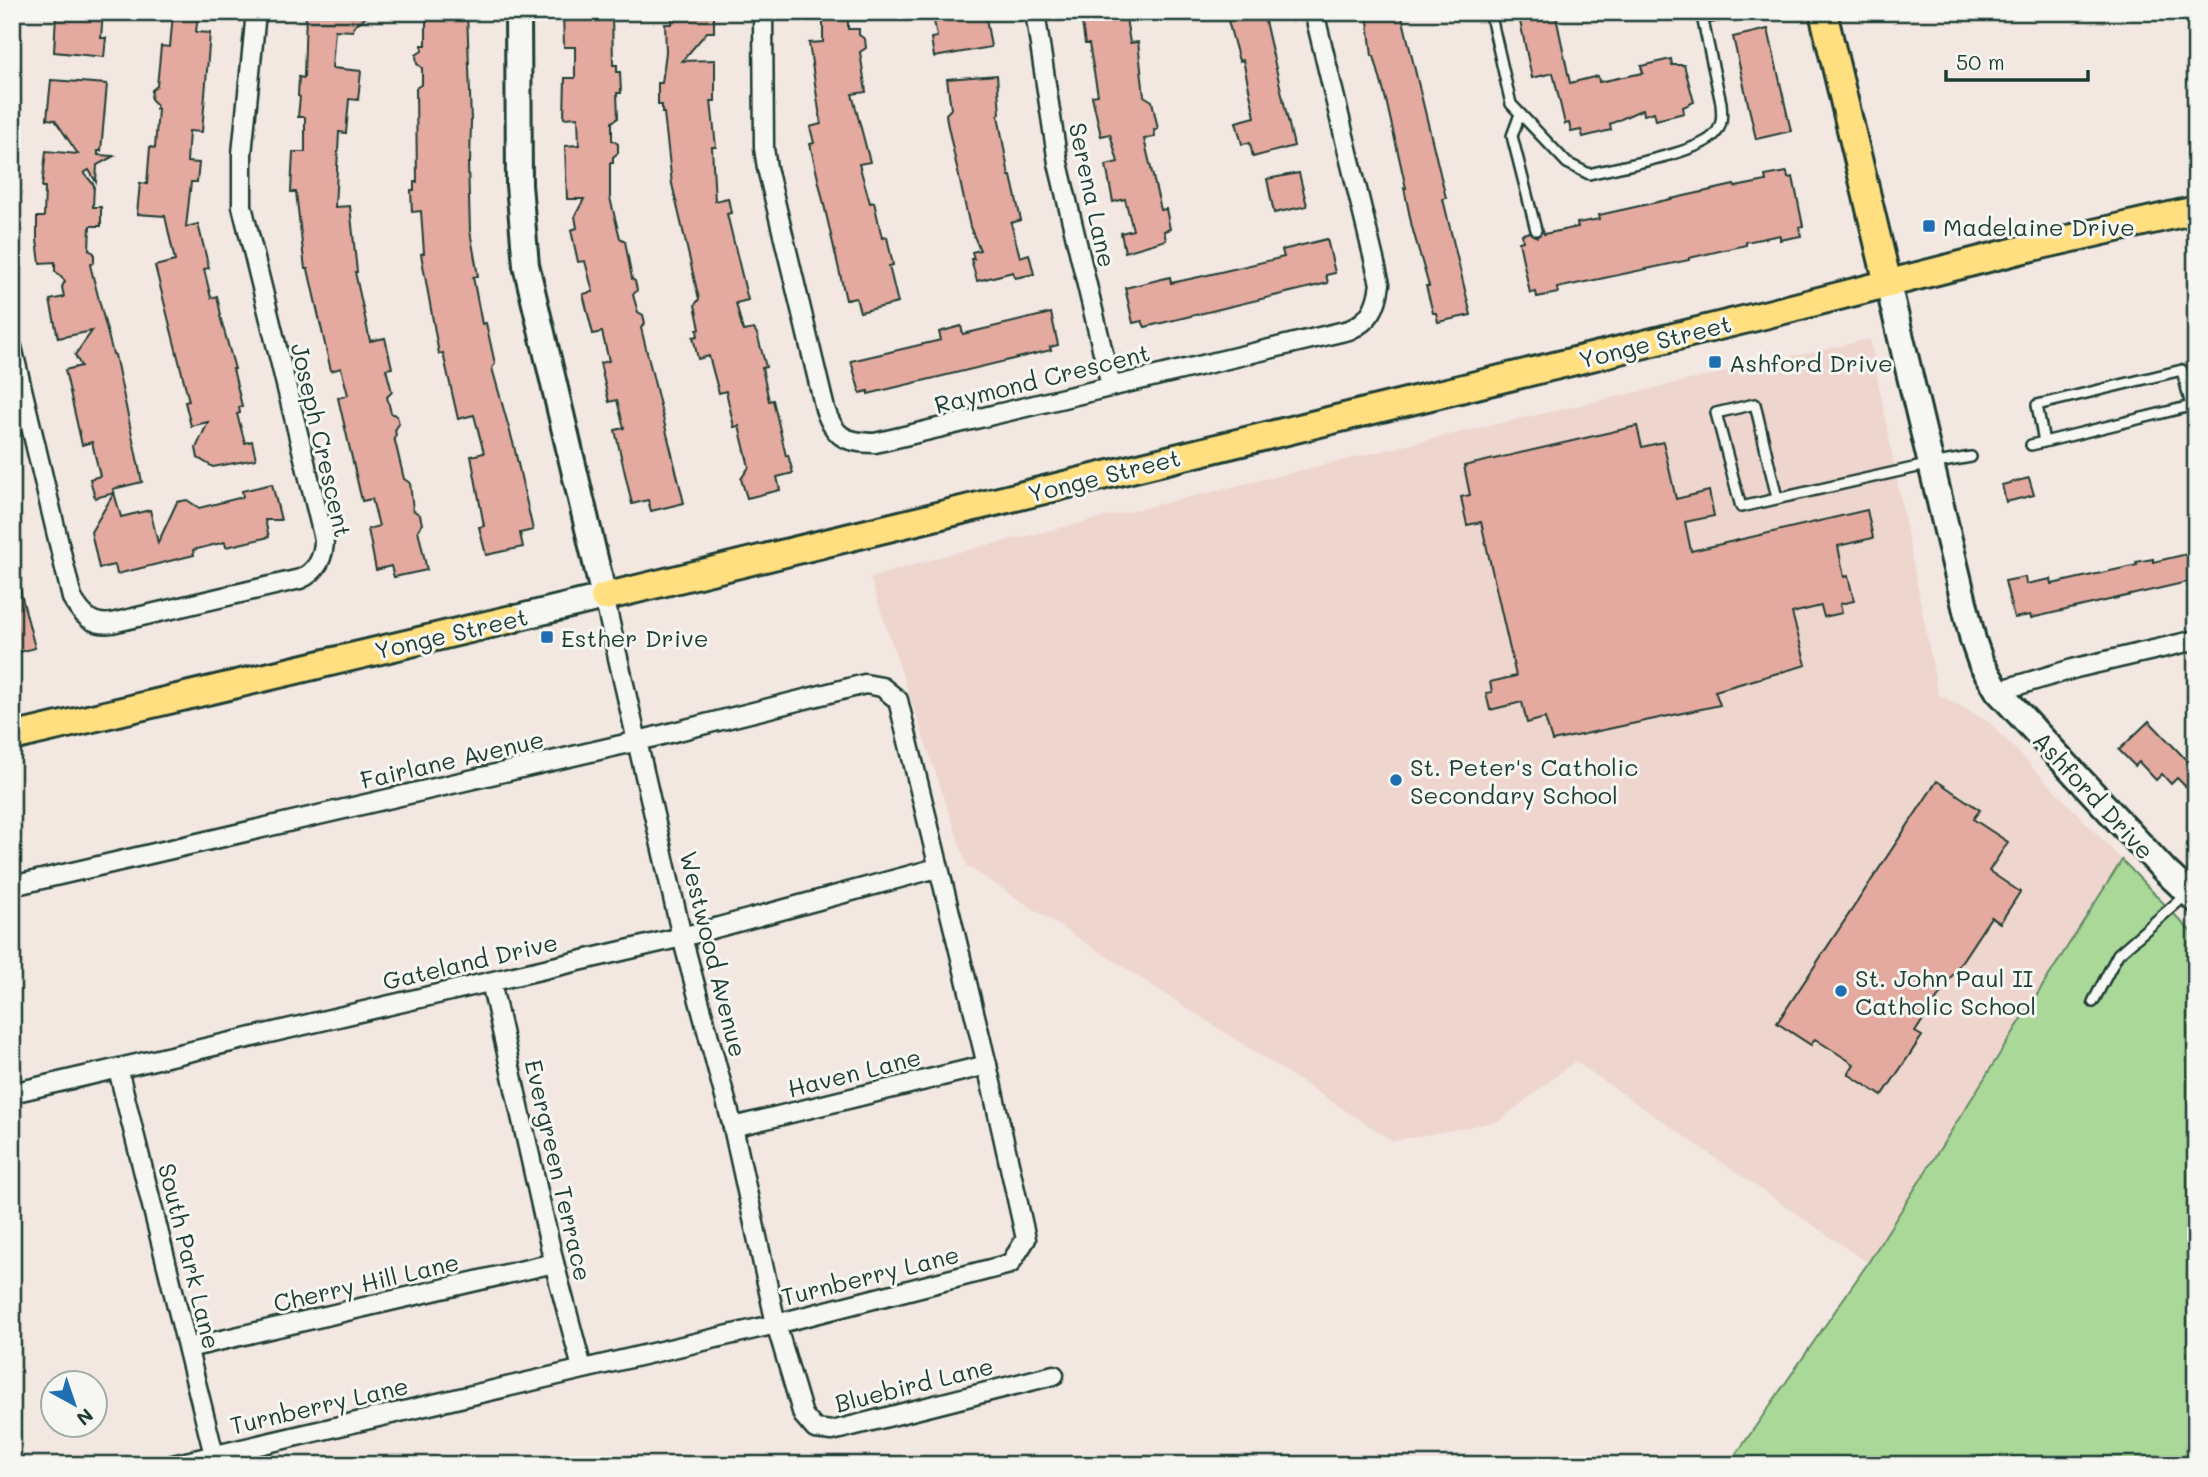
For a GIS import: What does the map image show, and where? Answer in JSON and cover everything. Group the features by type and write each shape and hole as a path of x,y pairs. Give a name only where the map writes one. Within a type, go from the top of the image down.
{"main road":[{"path":"518,12 519,185 526,265 604,597"},
{"path":"1823,12 1888,284"},
{"name":"Yonge Street","path":"12,737 604,597 2024,249 2196,210"},
{"name":"Ashford Drive","path":"1888,284 1973,640 1981,663 1998,691 2192,897"}],"street":[{"name":"Joseph Crescent","path":"12,347 72,598 89,620 100,625 112,623 300,579 315,568 323,554 324,539 242,206 242,154 256,12"},
{"name":"Raymond Crescent","path":"763,12 764,148 767,168 825,409 832,429 845,438 875,443 1349,330 1368,319 1373,311 1380,284 1314,12"},
{"name":"Serena Lane","path":"1035,12 1058,163 1111,386"},
{"name":"Westwood Avenue","path":"604,597 682,937 733,1127 776,1324"},
{"path":"1998,691 2076,668 2196,640"},
{"name":"Fairlane Avenue","path":"12,886 638,741 865,684 882,687 898,700"},
{"name":"Turnberry Lane","path":"173,1465 776,1324 1010,1264 1026,1239 987,1065 898,700"},
{"name":"Gateland Drive","path":"12,1093 682,937 937,868"},
{"name":"Evergreen Terrace","path":"491,982 554,1263 582,1368"},
{"name":"Haven Lane","path":"733,1127 987,1065"},
{"name":"South Park Lane","path":"118,1069 214,1455"},
{"name":"Cherry Hill Lane","path":"188,1348 554,1263"},
{"name":"Bluebird Lane","path":"776,1324 803,1415 815,1429 832,1431 1054,1375"}],"lane":[{"path":"1490,12 1511,104 1567,163 1589,174 1699,146 1715,135 1722,117 1701,16 1732,12"},
{"path":"1520,114 1512,136 1536,230"},
{"path":"2031,445 2044,442 2191,406 2182,370 2037,405 2044,442"},
{"path":"1777,498 1755,404 1716,413 1741,507 1971,457"},
{"path":"2093,1002 2118,954 2192,897"}],"shaded area":[{"name":"St. Peter's Catholic Secondary School","path":"1870,339 1938,694 1989,722 2122,860 1868,1263 1575,1061 1499,1121 1393,1141 967,866 870,578 947,555 1449,435"}],"green space":[{"path":"2122,860 2196,937 2196,1465 1729,1465 1868,1263"}],"building":[{"path":"69,12 103,12 101,38 106,38 104,57 54,52 56,15 69,16"},
{"path":"306,12 373,12 354,26 353,31 335,30 332,68 361,71 358,100 349,99 346,133 339,132 335,207 350,206 355,272 370,341 385,338 392,368 386,369 392,392 387,397 391,413 397,416 399,424 394,437 404,479 410,483 413,510 420,515 422,524 418,530 427,570 394,577 391,566 376,570 368,529 379,526 372,499 362,501 338,398 348,395 341,368 331,371 308,269 305,269 296,192 291,192 293,152 305,152 305,117 298,117 298,96 299,77 304,78"},
{"path":"426,12 467,12 471,121 468,163 470,231 478,276 473,277 482,324 486,323 495,364 492,368 514,446 533,530 520,533 523,547 486,555 479,527 484,526 471,456 484,453 474,415 458,419 443,353 439,354 421,254 424,253 421,211 412,212 411,190 414,190 414,182 417,182 416,88 422,84 422,68 417,64 416,55 422,51 422,45 426,45"},
{"path":"563,12 612,12 613,65 617,65 617,72 620,72 621,93 617,93 618,118 612,122 612,140 618,144 618,153 613,157 613,163 610,163 610,198 620,238 625,241 632,279 635,281 637,290 633,295 638,312 643,315 645,323 641,328 684,503 651,511 648,500 632,504 615,430 624,428 617,400 609,402 600,363 609,361 602,332 593,334 583,294 593,292 585,261 578,262 571,230 577,228 575,216 584,199 567,199 565,146 579,145 578,117 564,118 565,78 575,78 575,47 564,47"},
{"path":"823,12 848,12 848,29 859,29 859,35 865,39 866,48 860,52 866,92 852,94 870,162 859,164 870,203 874,202 882,238 887,237 893,265 889,266 898,303 860,312 856,298 846,300 810,144 814,143 810,127 821,124 809,43 823,42"},
{"path":"935,12 985,12 991,47 934,57 931,38 937,37 933,15"},
{"path":"1125,12 1130,43 1138,42 1144,96 1152,101 1158,129 1154,130 1155,137 1144,139 1161,210 1166,209 1170,229 1164,231 1166,240 1125,252 1121,233 1133,230 1125,199 1113,202 1106,165 1118,162 1110,134 1101,136 1092,96 1098,95 1089,44 1085,44 1081,15"},
{"path":"1245,12 1261,12 1264,17 1294,146 1253,157 1250,143 1242,144 1236,122 1255,117 1243,60 1239,61 1227,17"},
{"path":"1367,12 1401,12 1471,315 1438,322 1436,313 1433,313 1386,100 1372,56"},
{"path":"1518,12 1555,12 1570,83 1598,76 1599,82 1643,73 1641,66 1671,59 1672,65 1684,65 1694,102 1683,107 1684,113 1656,120 1654,112 1644,115 1643,109 1610,124 1611,130 1583,137 1581,130 1571,132 1569,123 1565,124 1553,73 1532,78"},
{"path":"672,13 714,13 714,32 707,32 682,61 715,60 715,101 711,101 716,147 712,147 715,201 728,198 731,213 727,214 748,300 736,303 743,331 754,329 757,334 766,367 762,368 769,401 773,400 786,456 788,455 793,473 777,477 780,490 747,498 741,479 749,467 739,426 734,427 726,391 719,393 709,356 698,359 693,337 698,336 697,330 700,329 695,305 699,299 672,184 664,113 662,105 658,105 658,83 662,83 666,52 665,24 672,24"},
{"path":"173,14 198,16 196,32 210,33 202,132 189,131 187,162 199,163 197,182 191,182 186,227 198,224 209,268 204,269 211,298 217,296 235,369 242,406 237,414 245,443 252,441 256,459 213,467 198,458 196,448 208,422 191,426 185,402 189,401 155,266 175,261 165,216 137,214 140,183 147,184 150,147 155,148 158,109 151,99 152,90 157,86 161,46 170,47"},
{"path":"1768,29 1791,131 1756,139 1733,37"},
{"path":"997,75 998,115 1009,176 1021,220 1011,223 1020,257 1029,254 1034,274 1015,278 1013,272 977,281 971,259 974,259 972,252 980,250 970,227 947,122 946,114 951,109 947,79"},
{"path":"51,80 107,84 101,151 98,151 98,155 114,156 97,165 96,182 89,170 84,173 94,185 93,207 101,207 101,226 90,226 89,250 94,253 94,262 90,265 115,355 142,482 113,489 121,517 150,510 158,543 177,502 187,500 199,508 243,497 242,491 272,484 281,520 265,520 269,537 226,547 225,542 193,550 194,555 117,574 115,565 99,568 91,532 114,493 95,498 90,479 100,476 92,442 82,445 65,370 81,366 75,355 92,331 58,338 50,300 64,297 62,287 65,281 55,271 55,262 40,263 37,240 37,217 44,217 45,187 42,187 46,151 78,154 55,120 47,119"},
{"path":"1787,172 1788,178 1793,177 1803,226 1799,227 1801,236 1780,240 1780,235 1746,242 1746,245 1689,260 1557,288 1558,293 1537,297 1536,292 1530,293 1519,242 1523,241 1522,234 1530,232 1537,237 1543,230 1544,234 1578,227 1577,223 1600,219 1599,215 1734,185 1735,187 1766,181 1765,176"},
{"path":"1299,173 1307,206 1274,213 1267,179"},
{"path":"1327,239 1335,273 1326,275 1328,283 1145,327 1142,321 1133,323 1125,288 1170,277 1171,283 1284,257 1282,250"},
{"path":"1051,313 1058,345 1050,347 1051,350 868,394 868,391 860,393 851,361 941,340 939,332 961,326 963,334"},
{"path":"1637,426 1642,447 1663,442 1676,499 1709,491 1714,516 1685,522 1691,551 1867,510 1873,538 1838,546 1844,577 1848,576 1854,601 1840,604 1842,613 1824,617 1821,606 1792,613 1806,665 1715,691 1720,705 1552,741 1545,718 1527,723 1522,702 1490,710 1486,693 1492,692 1490,682 1516,676 1481,522 1467,525 1461,497 1470,495 1464,466"},
{"path":"2029,478 2034,495 2006,502 2002,485"},
{"path":"2196,552 2196,580 2031,618 2030,615 2014,618 2005,581 2025,577 2026,584 2051,579 2052,584 2137,565 2136,562 2153,559 2153,562"},
{"path":"12,582 18,582 35,648 12,654"},
{"path":"2149,721 2196,770 2196,797 2177,778 2171,784 2162,774 2156,780 2139,762 2135,766 2119,750"},
{"path":"1937,781 1980,810 1973,819 2008,842 1989,871 2020,892 2000,923 1991,917 1915,1032 1922,1036 1882,1096 1848,1074 1854,1064 1815,1039 1811,1045 1777,1023"}],"place":[{"name":"Madelaine Drive","path":"1929,226"},
{"name":"Ashford Drive","path":"1715,362"},
{"name":"Esther Drive","path":"547,637"},
{"name":"St. Peter's Catholic Secondary School","path":"1396,780"},
{"name":"St. John Paul II Catholic School","path":"1841,991"}]}
